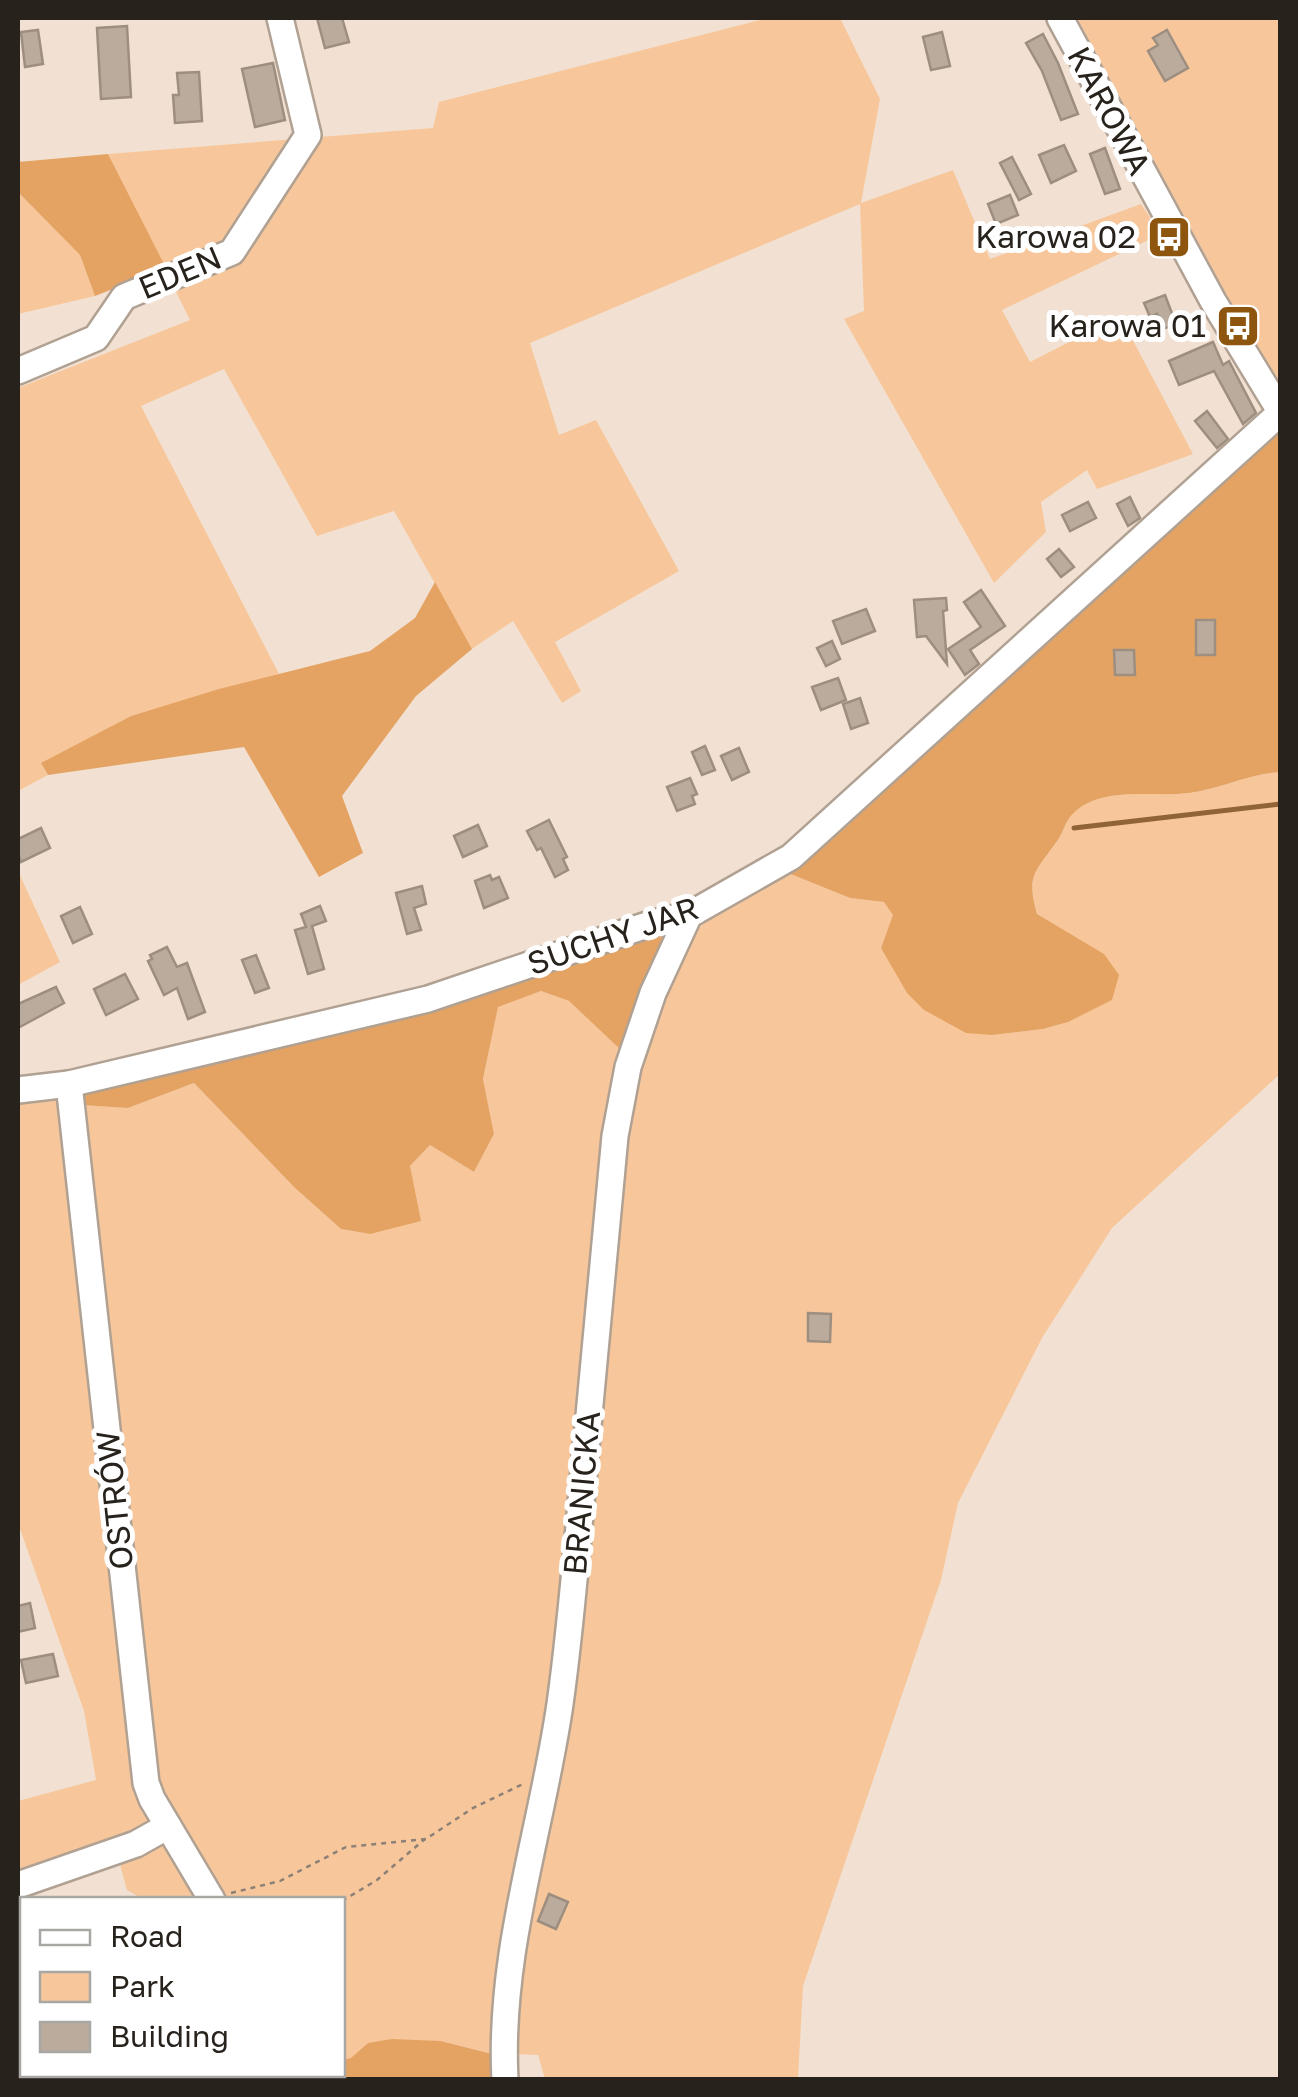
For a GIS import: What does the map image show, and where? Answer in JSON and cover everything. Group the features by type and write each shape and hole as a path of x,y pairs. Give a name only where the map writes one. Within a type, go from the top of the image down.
{"street":[{"name":"EDEN","path":"18,371 96,338 124,297 232,252 308,135 280,18"},
{"name":"KAROWA","path":"1060,18 1213,301 1280,412"},
{"name":"SUCHY JAR","path":"18,1090 69,1084 428,1000 654,923 689,915 791,856 1280,412"},
{"name":"BRANICKA","path":"505,2080 509,1974 556,1734 568,1646 615,1136 628,1067 654,993 689,915"},
{"name":"OSTRÓW","path":"69,1084 146,1783 168,1826 221,1897"},
{"path":"18,1886 136,1844 168,1826"}],"path":[{"path":"345,1899 378,1880 426,1839 474,1808 525,1784 545,1784"},
{"path":"221,1897 280,1881 346,1847 426,1839"}],"green space":[{"path":"768,18 840,18 880,99 861,203 953,170 990,259 1141,204 1161,234 1002,310 1030,362 1120,316 1193,454 1097,489 1087,470 1041,502 1046,532 994,583 844,319 864,311 860,204 530,343 559,435 596,420 679,571 555,642 581,691 562,703 513,621 472,649 394,511 317,536 224,369 141,406 279,674 131,716 42,764 48,775 18,791 18,388 190,320 108,154 433,128 439,102"},
{"path":"1077,18 1280,18 1280,394"},
{"path":"18,192 80,255 95,296 18,314"},
{"path":"1280,772 1280,1074 1112,1228 1042,1338 958,1503 941,1580 803,1986 798,2079 545,2079 538,2055 514,2054 514,1988 529,1937 573,1705 588,1584 620,1166 637,1070 659,1001 693,935 719,907 786,871 850,898 884,902 894,915 881,948 895,969 992,1035 1043,1029 1068,1022 1058,928 1037,914 1032,884 1070,817 1095,800 1110,796 1189,793"},
{"path":"18,871 60,962 18,985"},
{"path":"541,991 569,1001 624,1053 557,1657 527,1815 496,2055 441,2041 368,2043 345,2060 345,1897 222,1897 160,1796 152,1771 81,1105 128,1108 194,1083 295,1188 341,1229 370,1234 410,1166 430,1145 474,1172 494,1134 483,1079 498,1006"},
{"path":"62,1092 132,1732 207,1897 139,1897 127,1890 115,1846 18,1880 18,1801 96,1780 84,1711 18,1523 18,1095"}],"shaded area":[{"path":"108,154 166,268 95,296 80,255 18,192 18,162"},
{"path":"1280,430 1280,772 1189,793 1110,796 1095,800 1070,817 1034,876 1034,902 1037,914 1104,954 1119,975 1112,1000 1068,1022 992,1035 966,1033 924,1010 907,993 881,948 893,915 884,902 850,898 786,872"},
{"path":"435,582 472,649 416,696 342,796 363,853 319,877 244,747 48,775 41,763 131,716 370,651 415,618"},
{"path":"668,930 667,944 624,1053 569,1001 541,991 498,1007 483,1079 494,1134 474,1172 430,1145 410,1166 421,1221 370,1234 341,1229 295,1188 194,1083 128,1108 81,1105 80,1086"},
{"path":"392,2039 441,2041 496,2055 497,2079 314,2080 345,2077 345,2060 368,2043"}],"building":[{"path":"317,18 342,18 349,42 325,48"},
{"path":"127,26 131,97 101,99 97,28"},
{"path":"38,30 43,64 25,67 21,32"},
{"path":"1167,30 1188,68 1165,81 1148,51 1158,45 1153,38"},
{"path":"942,32 950,66 931,70 923,37"},
{"path":"1043,34 1078,114 1061,120 1026,43"},
{"path":"273,63 285,120 255,127 242,69"},
{"path":"199,72 202,121 175,123 173,95 179,95 177,73"},
{"path":"1064,145 1076,171 1051,183 1039,155"},
{"path":"1105,148 1120,189 1105,194 1090,154"},
{"path":"1012,157 1031,194 1019,200 1000,163"},
{"path":"1010,195 1018,215 996,224 988,204"},
{"path":"1165,295 1176,324 1163,329 1157,314 1150,317 1144,303"},
{"path":"1213,342 1223,365 1229,361 1256,413 1243,424 1214,371 1179,385 1169,361"},
{"path":"1207,411 1228,439 1217,448 1195,421"},
{"path":"1130,497 1140,518 1128,526 1117,504"},
{"path":"1088,502 1096,518 1070,531 1062,515"},
{"path":"1059,549 1074,567 1061,577 1047,559"},
{"path":"981,590 1005,626 970,650 979,664 965,675 948,649 981,627 964,602"},
{"path":"946,598 947,610 943,611 947,664 926,636 917,637 914,600"},
{"path":"866,609 875,631 842,644 833,621"},
{"path":"1196,620 1215,620 1215,655 1196,655"},
{"path":"832,641 840,659 826,666 817,648"},
{"path":"1114,650 1134,650 1135,675 1115,675"},
{"path":"838,678 846,700 821,710 812,687"},
{"path":"860,698 868,723 851,729 843,704"},
{"path":"705,746 715,770 702,775 692,752"},
{"path":"739,748 749,772 732,780 721,756"},
{"path":"690,778 697,794 692,796 695,804 677,811 667,787"},
{"path":"549,820 567,857 563,859 568,870 555,877 541,848 537,850 527,831"},
{"path":"478,825 487,846 463,857 454,836"},
{"path":"41,828 50,848 21,862 18,839"},
{"path":"490,875 492,880 499,877 508,898 484,908 475,881"},
{"path":"422,886 426,904 414,908 421,930 407,934 396,893"},
{"path":"320,906 326,921 312,926 324,969 308,974 295,930 306,927 301,914"},
{"path":"80,907 92,934 73,943 61,916"},
{"path":"167,947 177,967 187,963 205,1012 188,1019 177,988 164,995 148,961 152,959 150,955"},
{"path":"256,955 269,988 255,993 242,960"},
{"path":"125,974 138,999 106,1015 94,989"},
{"path":"56,987 64,1003 18,1028 18,1004"},
{"path":"808,1313 831,1314 830,1342 808,1341"},
{"path":"30,1603 35,1628 18,1632 18,1606"},
{"path":"53,1654 58,1676 26,1683 21,1660"},
{"path":"549,1894 568,1902 556,1929 538,1921"}],"waterway":[{"path":"1074,828 1280,804"}],"place":[{"name":"Karowa 02","path":"1169,237"},
{"name":"Karowa 01","path":"1238,326"}]}
